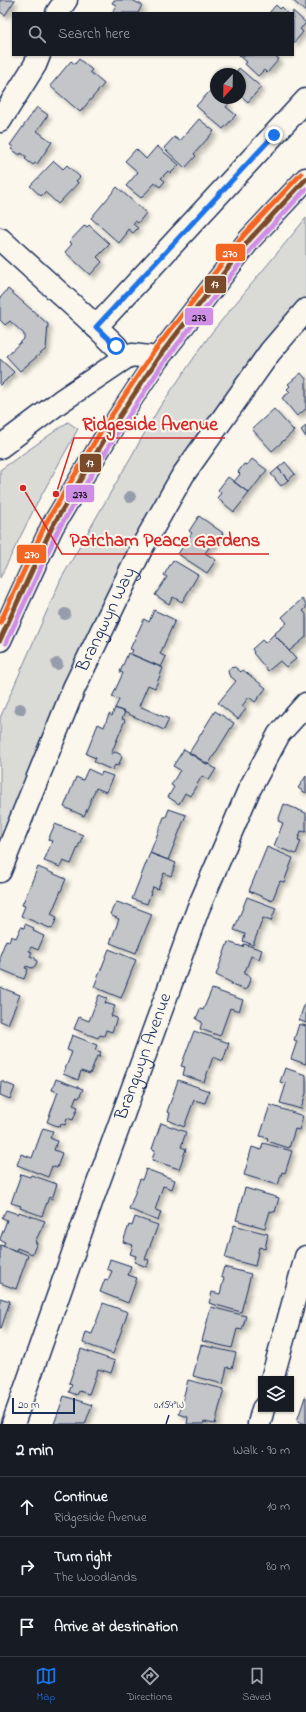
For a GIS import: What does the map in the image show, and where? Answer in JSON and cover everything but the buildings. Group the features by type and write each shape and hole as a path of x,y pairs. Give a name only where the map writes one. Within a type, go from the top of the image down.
{"main road":[{"path":"58,12 66,0"},
{"path":"71,12 73,0"},
{"path":"0,120 39,58"},
{"path":"96,327 306,100"},
{"path":"0,640 52,527 106,437 158,358 250,238 306,180"},
{"path":"0,239 116,346 125,358"},
{"name":"Brangwyn Way","path":"0,871 74,688 142,547 183,475 270,352 306,310"},
{"path":"0,447 60,401 125,358 132,355 158,358"},
{"name":"Brangwyn Avenue","path":"13,1424 93,1197 198,909 249,790 279,734 306,704"},
{"path":"273,1376 306,1257"},
{"path":"259,1424 262,1412"}],"shaded area":[{"path":"306,218 306,294 269,335 157,497 86,640 0,846 0,718 61,579 159,408 212,332"},
{"path":"68,422 78,429 36,505 0,578 0,470"}],"transit line":[{"name":"270","path":"0,623 46,523 100,433 152,354 244,235 301,174"},
{"name":"17","path":"0,640 52,527 106,437 158,358 250,239 306,179"},
{"name":"273","path":"6,643 58,530 112,441 164,362 255,244 306,189"}],"place":[{"name":"Patcham Peace Gardens","path":"23,488"},
{"name":"Ridgeside Avenue","path":"56,494"}],"route":[{"path":"116,346 96,327 274,135"}]}
